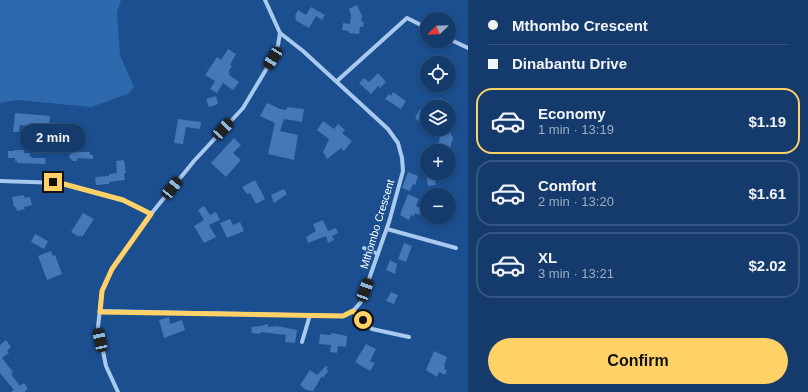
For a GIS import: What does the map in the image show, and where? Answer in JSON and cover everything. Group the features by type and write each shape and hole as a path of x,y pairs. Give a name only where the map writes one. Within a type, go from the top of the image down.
{"street":[{"path":"118,392 106,366 100,340 98,327 102,291 112,269 151,214 194,160 243,108 273,58 278,46 280,34 265,0"},
{"path":"337,81 407,18 420,24"},
{"name":"Mthombo Crescent","path":"280,34 303,51 337,81 388,130 398,143 402,158 403,171 387,229 361,302 353,311"},
{"path":"456,42 468,48"},
{"path":"0,180 60,183 123,200 151,214"},
{"path":"387,229 456,248"},
{"path":"364,248 378,254"},
{"path":"100,312 343,316 353,311 372,328 408,337"},
{"path":"302,342 310,315"}],"shaded area":[{"path":"0,0 121,0 117,12 120,55 134,87 128,94 91,107 17,100 0,103"}],"building":[{"path":"357,5 362,16 361,21 364,22 363,27 360,27 359,34 349,33 349,31 342,30 343,23 350,24 351,15 349,9"},
{"path":"311,7 325,15 322,20 316,16 309,28 295,20 295,16 298,10 306,15"},
{"path":"228,49 236,54 230,65 232,66 228,72 230,73 229,75 239,82 233,90 223,83 217,93 210,89 215,81 205,75 217,57 221,60"},
{"path":"378,73 386,82 380,88 378,86 371,94 359,83 364,78 369,82"},
{"path":"393,92 406,101 401,109 385,99 389,94 391,96"},
{"path":"216,96 218,104 209,107 206,99"},
{"path":"267,103 286,110 287,107 304,109 302,122 284,119 280,131 298,135 294,160 268,154 275,123 260,116"},
{"path":"420,109 420,122 415,118"},
{"path":"15,113 50,116 48,136 30,134 31,126 20,125 19,132 13,132"},
{"path":"178,119 201,122 200,129 186,127 183,144 174,143"},
{"path":"323,121 334,129 338,124 345,130 342,133 352,141 344,151 341,148 327,159 323,152 329,139 317,130"},
{"path":"439,136 452,136 453,138 451,144 438,144 440,137"},
{"path":"234,138 241,145 233,153 241,160 226,177 211,163"},
{"path":"24,150 24,153 30,153 30,157 32,158 45,158 46,164 17,163 15,158 8,158 8,151"},
{"path":"74,152 90,152 90,155 93,155 93,159 78,158 76,161 73,161 69,157 70,154"},
{"path":"124,160 126,173 124,173 125,180 109,182 109,184 96,185 95,177 109,176 109,174 117,173 116,161"},
{"path":"408,172 418,176 415,185 413,184 410,191 402,188"},
{"path":"255,180 265,199 256,204 250,193 247,194 242,187"},
{"path":"427,180 435,180 436,185 428,186"},
{"path":"284,189 287,194 274,203 271,195"},
{"path":"408,194 419,199 416,206 420,208 419,215 415,213 414,216 411,215 409,220 400,215"},
{"path":"24,195 25,198 30,197 32,205 17,211 16,207 14,207 12,197"},
{"path":"204,206 210,215 216,212 220,220 209,225 216,237 204,243 194,226 204,220 198,210"},
{"path":"83,213 94,219 82,237 80,235 79,237 71,232"},
{"path":"230,219 233,225 240,222 244,231 227,238 220,223"},
{"path":"323,220 328,231 336,228 338,233 332,236 334,240 328,243 326,236 308,243 306,237 316,231 313,224"},
{"path":"35,234 48,241 44,249 31,242"},
{"path":"404,243 412,246 406,262 398,259"},
{"path":"51,251 53,256 55,255 62,274 47,280 38,256"},
{"path":"390,260 397,264 395,274 386,270"},
{"path":"391,292 398,295 394,304 386,301"},
{"path":"169,317 170,324 182,320 185,330 164,338 159,320"},
{"path":"268,324 268,327 277,326 297,330 295,343 285,342 286,335 261,332 260,334 252,333 251,327"},
{"path":"331,333 347,336 346,347 338,346 337,353 330,352 331,345 319,344 320,334 331,335"},
{"path":"6,340 11,347 7,351 9,353 2,358 13,372 11,374 20,386 24,383 28,389 24,392 11,392 14,390 0,373 0,345"},
{"path":"366,344 376,349 370,361 375,363 370,371 355,362"},
{"path":"434,351 447,357 444,366 444,369 447,370 445,375 439,372 437,377 426,370"},
{"path":"326,366 328,367 326,370 329,370 323,378 322,376 313,391 306,390 300,385 310,370 317,375"}],"route":[{"path":"53,182 123,200 151,214 112,269 102,291 100,312 343,316 353,311 363,320"}]}
